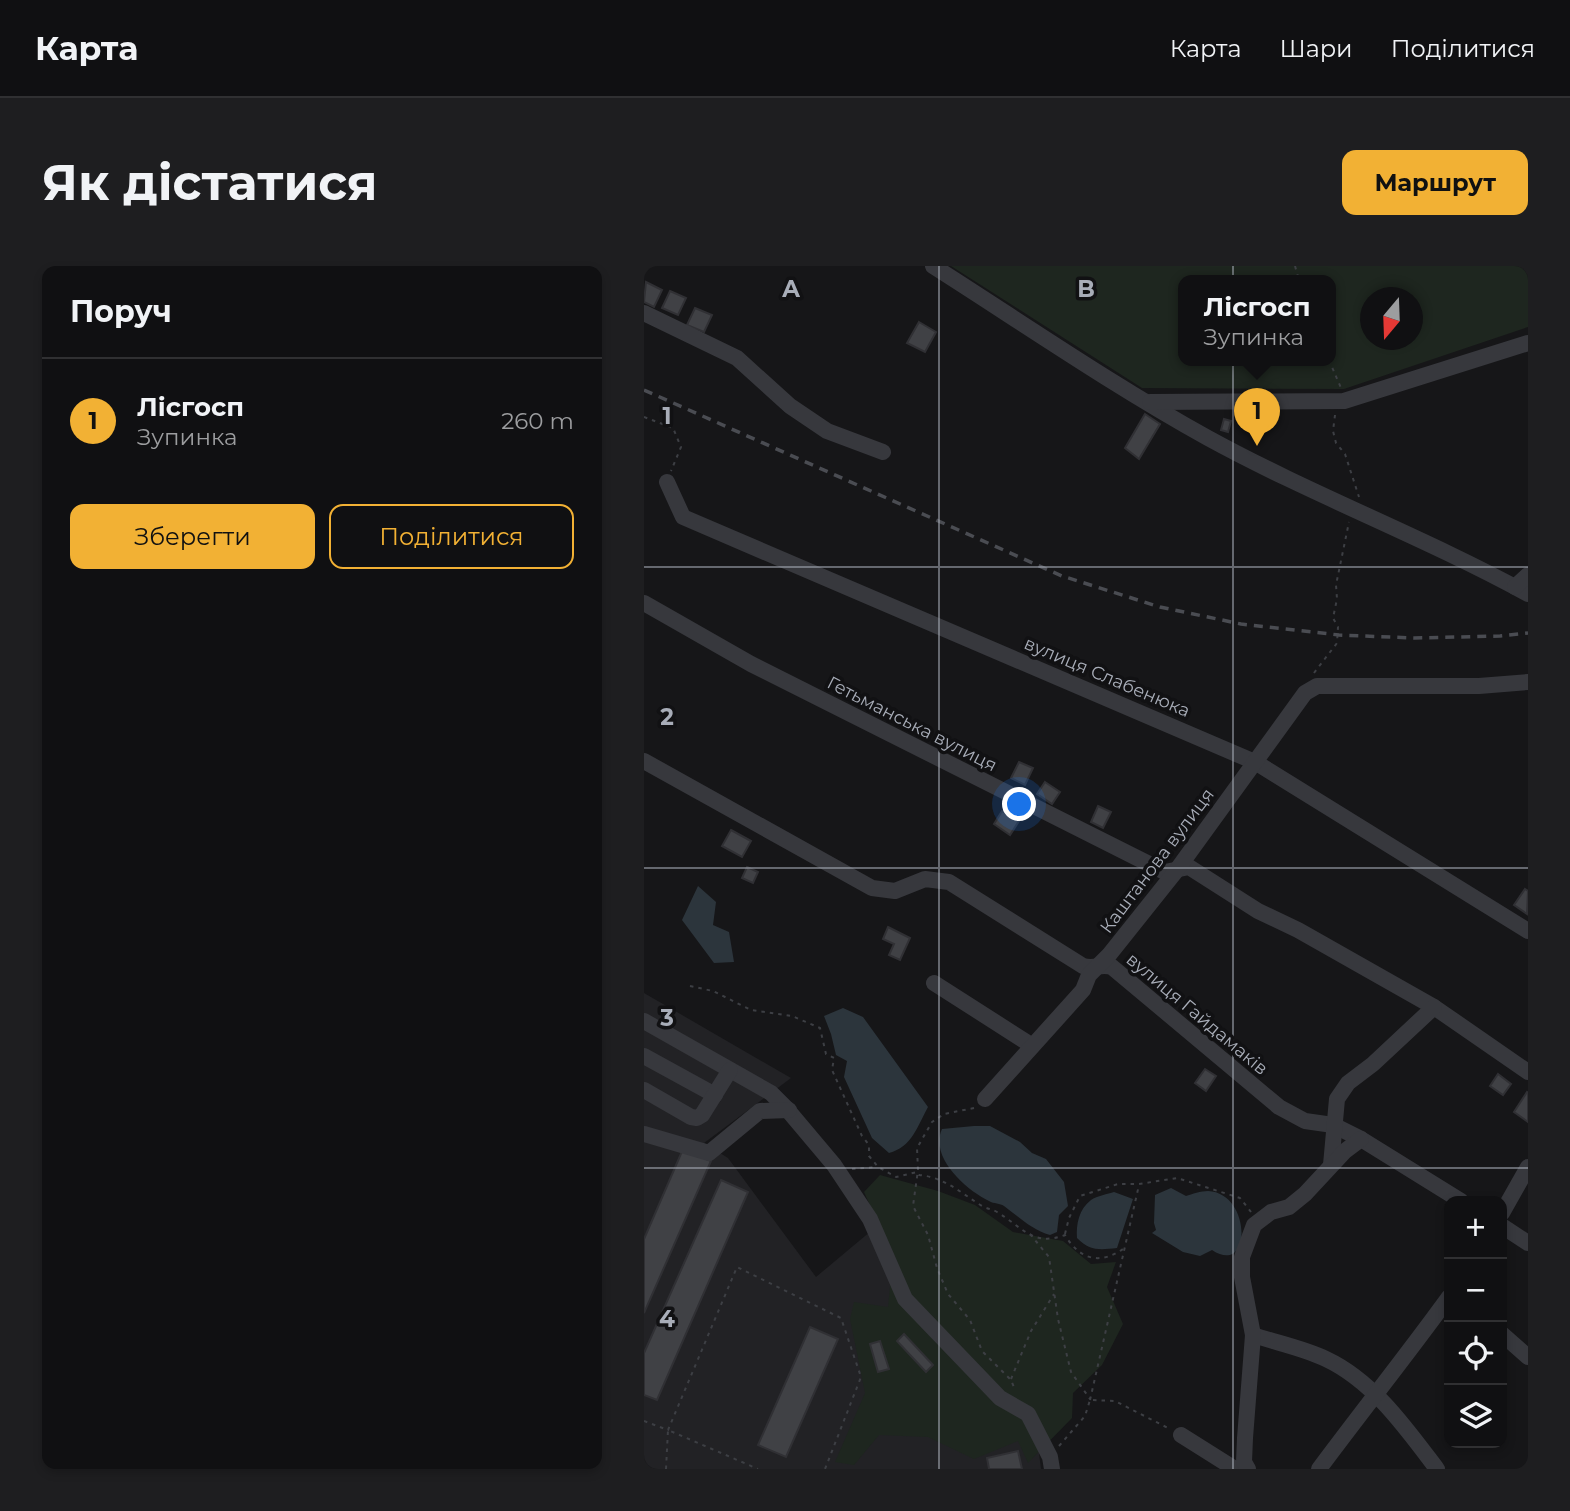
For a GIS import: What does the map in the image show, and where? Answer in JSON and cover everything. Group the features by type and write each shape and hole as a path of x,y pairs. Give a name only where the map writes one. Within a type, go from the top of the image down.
{"street":[{"path":"933,266 1147,402 1269,470 1522,591 1528,575"},
{"path":"644,313 737,358 790,406 827,430 883,452"},
{"path":"1147,402 1344,401 1528,343"},
{"name":"вулиця Слабенюка","path":"667,482 683,517 1255,762 1528,931"},
{"name":"Гетьманська вулиця","path":"644,603 751,664 1165,872 1189,867 1258,911 1298,930 1434,1007 1528,1072"},
{"path":"1305,693 1317,686 1479,686 1528,682"},
{"name":"Каштанова вулиця","path":"985,1098 1083,990 1089,975 1110,955 1176,871 1305,693"},
{"name":"вулиця Гайдамаків","path":"644,761 872,888 895,891 925,879 949,882 1083,966 1105,965 1121,974 1279,1107 1306,1121 1333,1125 1361,1139 1453,1196"},
{"path":"934,983 1031,1045"},
{"path":"1331,1165 1337,1099 1348,1083 1373,1064 1434,1007"},
{"path":"644,1021 771,1093 789,1110 840,1174 870,1219 905,1299 1000,1398 1028,1414 1051,1457 1052,1469"},
{"path":"644,1056 715,1095"},
{"path":"644,1090 697,1118 702,1115 730,1070"},
{"path":"644,1134 709,1153 760,1111 789,1110"},
{"path":"1248,1469 1244,1462 1253,1335 1241,1277 1242,1257 1254,1225 1271,1212 1289,1207 1305,1194 1345,1151 1361,1139"},
{"path":"1507,1204 1528,1167"},
{"path":"1507,1229 1528,1243"},
{"path":"1320,1469 1374,1393 1444,1304"},
{"path":"1253,1335 1325,1358 1343,1368 1374,1393 1437,1469"},
{"path":"1507,1338 1528,1357"},
{"path":"1181,1435 1235,1469"}],"path":[{"path":"1305,693 1312,675 1337,643 1338,627 1333,618 1337,598 1336,585 1353,509 1359,497 1345,454 1336,443 1333,431 1335,414 1344,401 1332,366"},
{"path":"644,417 673,428 681,447 667,482"},
{"path":"690,986 713,991 751,1010 792,1016 820,1028 826,1054 834,1058 832,1070 862,1136 869,1145 869,1156 878,1167 896,1177 917,1173 929,1176 960,1190 984,1208 996,1211 1014,1226 1042,1239 1052,1240 1065,1235"},
{"path":"985,1098 978,1107 944,1114 932,1122 917,1148 913,1206 928,1235 948,1294 970,1320 982,1351 1011,1380 1015,1390"},
{"path":"840,1174 855,1167 878,1167"},
{"path":"1127,1246 1115,1255 1104,1258 1088,1257 1077,1252 1065,1235 1069,1218 1080,1196 1118,1184 1139,1184 1177,1178 1240,1198 1258,1222"},
{"path":"1068,1436 1085,1416 1090,1400 1139,1184"},
{"path":"1028,1233 1049,1257 1058,1319 1071,1372 1090,1400"},
{"path":"666,1469 668,1430 737,1267 841,1318 861,1377 825,1469"},
{"path":"1011,1380 1031,1331 1054,1293"},
{"path":"1090,1400 1115,1401 1181,1435"},
{"path":"644,1421 758,1469"}],"shaded area":[{"path":"951,266 1528,266 1528,327 1344,389 1142,388"},
{"path":"698,886 716,902 713,925 729,932 734,962 714,963 682,920"},
{"path":"644,993 791,1078 704,1143 728,1158 816,1277 871,1231 1037,1437 1041,1469 644,1469"},
{"path":"843,1008 863,1017 928,1107 909,1141 889,1153 872,1138 844,1077 847,1061 836,1055 824,1016"},
{"path":"990,1126 1046,1159 1064,1182 1068,1206 1059,1215 1057,1232 1050,1235 1037,1230 1002,1205 980,1196 952,1171 941,1151 939,1140 942,1129"},
{"path":"880,1175 938,1191 975,1205 1013,1232 1063,1241 1091,1264 1116,1262 1107,1287 1123,1324 1102,1365 1073,1393 1072,1418 1028,1463 1018,1441 974,1459 928,1437 879,1435 854,1465 835,1462 865,1393 850,1319 854,1302 888,1307 893,1257 864,1192"},
{"path":"1171,1188 1186,1196 1208,1191 1222,1195 1233,1205 1241,1231 1240,1244 1234,1252 1225,1255 1212,1250 1200,1256 1183,1252 1152,1233 1156,1230 1155,1195"},
{"path":"1114,1192 1133,1199 1117,1248 1100,1249 1086,1245 1077,1238 1081,1212 1091,1200"}],"building":[{"path":"646,282 662,290 654,307 644,302"},
{"path":"670,291 686,298 678,315 662,308"},
{"path":"695,308 712,315 704,332 687,325"},
{"path":"919,322 936,332 925,352 907,343"},
{"path":"1145,414 1160,424 1139,459 1125,448"},
{"path":"1224,419 1231,421 1228,432 1221,430"},
{"path":"1019,762 1033,768 1025,785 1011,778"},
{"path":"1045,782 1060,792 1052,804 1037,794"},
{"path":"1098,806 1111,812 1103,828 1091,822"},
{"path":"1002,811 1019,821 1010,835 994,824"},
{"path":"731,830 751,841 742,857 722,846"},
{"path":"747,867 758,872 753,883 742,878"},
{"path":"1525,889 1528,891 1527,914 1514,905"},
{"path":"888,927 910,938 900,960 889,955 894,944 883,939"},
{"path":"1205,1069 1216,1076 1206,1091 1195,1083"},
{"path":"1498,1074 1511,1084 1503,1095 1490,1086"},
{"path":"1528,1093 1528,1122 1514,1112"},
{"path":"683,1149 711,1161 644,1313 644,1239"},
{"path":"721,1180 748,1192 657,1400 644,1395 644,1353"},
{"path":"810,1327 838,1339 786,1457 758,1445"},
{"path":"904,1334 933,1365 926,1372 897,1341"},
{"path":"880,1341 889,1369 878,1372 870,1344"},
{"path":"1018,1451 1022,1469 989,1469 987,1458"}],"railway":[{"path":"644,390 1062,576 1160,607 1241,624 1339,635 1415,638 1528,633"}],"place":[{"name":"Лісгосп","path":"1257,446"}]}
